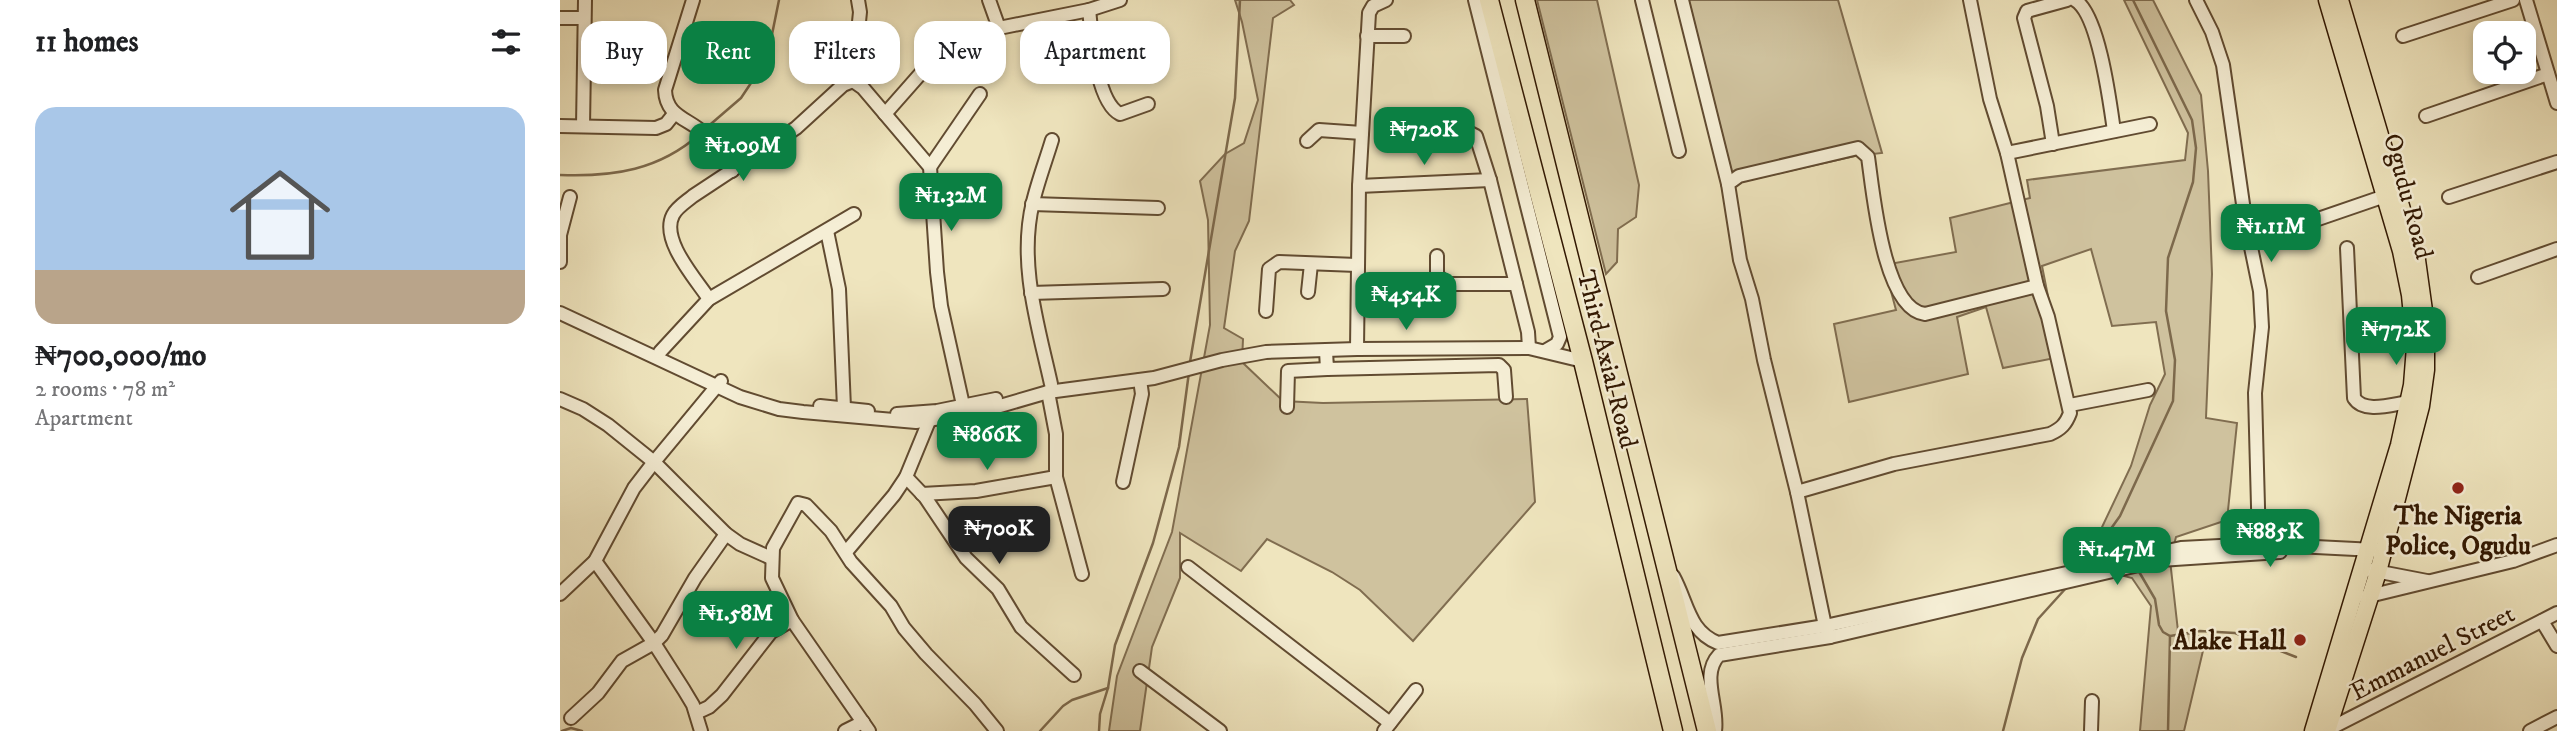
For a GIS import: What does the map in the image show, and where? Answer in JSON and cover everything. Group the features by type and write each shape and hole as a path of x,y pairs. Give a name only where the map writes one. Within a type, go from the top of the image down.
{"highway":[{"name":"Third Axial Road","path":"1489,0 1583,361 1674,731"},
{"name":"Third Axial Road","path":"1525,0 1707,731"}],"main road":[{"name":"Ogudu Road","path":"2327,0 2417,260 2424,303 2426,348 2421,406 2362,597 2327,731"},
{"name":"Ogudu Road","path":"2340,0 2373,133 2385,196 2401,251 2413,321 2414,365 2409,402 2373,559"},
{"name":"Ogudu Road","path":"2313,731 2362,597"}],"street":[{"path":"583,126 585,0"},
{"path":"693,0 665,90 666,101 674,114 702,131 732,170"},
{"path":"858,0 860,21"},
{"path":"989,0 996,21"},
{"path":"1006,27 1089,10 1119,0"},
{"path":"1357,349 1359,186 1368,13 1373,6 1386,0"},
{"path":"1475,0 1560,337 1557,344 1545,351"},
{"path":"1642,0 1679,151"},
{"path":"1682,0 1728,184 1740,260 1752,299 1828,631"},
{"path":"1797,492 1894,464 2050,434 2060,430 2067,422 2070,405 2048,317 2037,286 2007,153 1990,99 1970,0"},
{"path":"2053,144 2047,106 2024,18 2027,12 2067,0"},
{"path":"2075,0 2082,6 2097,42 2108,84 2114,131"},
{"path":"2196,0 2212,32 2223,65 2245,218 2260,291 2262,327 2255,393 2259,544"},
{"path":"2403,36 2513,0"},
{"path":"2526,0 2557,103"},
{"path":"1089,10 1097,77 1114,111 1120,114 1147,104"},
{"path":"560,18 584,18"},
{"path":"1367,36 1404,36"},
{"path":"2426,116 2548,75"},
{"path":"709,299 674,246 670,224 673,215 680,206 796,128 843,85 858,84 930,167 941,306 965,410"},
{"path":"885,114 914,84"},
{"path":"930,167 980,94"},
{"path":"560,126 656,128 667,124 674,114"},
{"path":"1448,122 1476,136 1490,180 1528,332 1529,348"},
{"path":"2007,153 2150,124"},
{"path":"1307,141 1319,130 1362,133"},
{"path":"1052,140 1032,204 1028,264 1056,434 1056,477 1082,574"},
{"path":"1728,184 1740,176 1858,148 1868,157 1876,212 1892,282 1911,309 1925,314 2037,286"},
{"path":"2449,197 2557,162"},
{"path":"1359,186 1490,180"},
{"path":"2286,230 2385,196"},
{"path":"560,262 560,235 570,197"},
{"path":"1032,204 1158,208"},
{"path":"660,352 709,299 855,214"},
{"path":"827,231 839,289 844,408"},
{"path":"2347,248 2354,398 2367,407 2409,402"},
{"path":"2478,277 2557,249"},
{"path":"1437,256 1437,275 1450,284 1516,284"},
{"path":"1266,311 1269,269 1273,264 1357,265"},
{"path":"1308,292 1311,264"},
{"path":"1031,293 1163,289"},
{"path":"560,304 660,352 740,397 779,409 880,420 929,421 1049,388 1095,379 1138,381 1266,352 1529,348 1583,361"},
{"path":"560,313 720,384 764,397 802,404 903,414 965,410"},
{"path":"1326,351 1327,369"},
{"path":"1287,407 1288,371 1327,369 1499,365 1504,370 1506,397"},
{"path":"1123,482 1142,394 1138,381"},
{"path":"560,594 595,561 620,512 654,462 720,384"},
{"path":"2070,405 2148,390"},
{"path":"560,399 583,409 608,425 654,462 726,534 740,544 771,558"},
{"path":"846,552 906,477 929,421"},
{"path":"906,477 922,494 966,558 998,589 1021,627 1074,675"},
{"path":"922,494 976,491 1056,477"},
{"path":"845,731 866,726 792,620 772,578 771,558 774,548 798,503 806,505 831,531 851,562 891,606 904,628 997,731"},
{"path":"571,718 598,693 622,661 654,643 726,534"},
{"path":"1715,731 1711,674 1712,663 1719,655 2159,556 2181,548 2259,544 2373,559"},
{"name":"Emmanuel Street","path":"2362,597 2513,561 2557,545"},
{"path":"2159,556 2351,552 2431,582"},
{"path":"595,561 654,643 696,713 701,731"},
{"path":"1666,564 1682,592 1697,630 1707,639 1718,643 1828,631"},
{"path":"1188,567 1387,727 1416,690"},
{"name":"Emmanuel Street","path":"2327,731 2557,613"},
{"path":"696,713 709,707 722,695 771,632 792,620"},
{"path":"2542,621 2557,646"},
{"path":"1140,671 1220,731"},
{"path":"2091,731 2092,701"},
{"path":"2530,731 2557,717"}],"shaded area":[{"path":"1235,0 1290,0 1294,5 1273,18 1249,221 1235,251 1224,328 1243,339 1242,362 1283,401 1323,403 1527,399 1535,502 1413,641 1360,590 1332,572 1267,539 1241,571 1180,533 1180,578 1152,647 1140,731 1109,731 1117,676 1172,532 1210,325 1208,220 1200,181 1225,154 1244,143 1258,100"},
{"path":"1537,0 1597,0 1639,185 1636,217 1618,229 1617,262 1606,274"},
{"path":"1678,0 1838,0 1882,153 1855,156 1745,181 1720,178"},
{"path":"2124,0 2153,0 2201,95 2208,171 2212,274 2206,418 2237,423 2227,520 2176,537 2170,560 2178,631 2206,638 2184,731 2140,731 2151,606 2132,578 2102,570 2081,585 2070,569 2094,544 2131,466 2150,405 2165,374 2156,322 2112,326 2091,249 2042,266 2060,357 2003,368 1986,307 1957,317 1968,374 1849,402 1834,324 1896,310 1884,265 1956,252 1950,218 2030,198 2027,180 2185,160 2188,133"}],"waterway":[{"path":"705,129 741,98 767,59 779,0"},
{"path":"1190,362 1235,98 1240,0"},
{"path":"2085,565 2120,516 2173,401 2175,360 2166,311 2168,258 2193,182 2196,148 2192,120 2133,0"},
{"path":"560,175 599,174 635,169 668,156 700,134"},
{"path":"1099,731 1100,714 1108,688 1115,645 1153,543 1179,447 1189,372"},
{"path":"2101,544 2119,556"},
{"path":"2138,570 2155,599 2159,625 2163,632 2170,636 2200,631 2235,633 2296,657"},
{"path":"2003,731 2022,658 2038,619 2067,587"},
{"path":"2168,731 2170,636"},
{"path":"1040,731 1072,700 1108,688"},
{"path":"562,731 571,728 582,731"}],"place":[{"name":"The Nigeria Police, Ogudu","path":"2458,488"},
{"name":"Alake Hall","path":"2300,640"}]}
